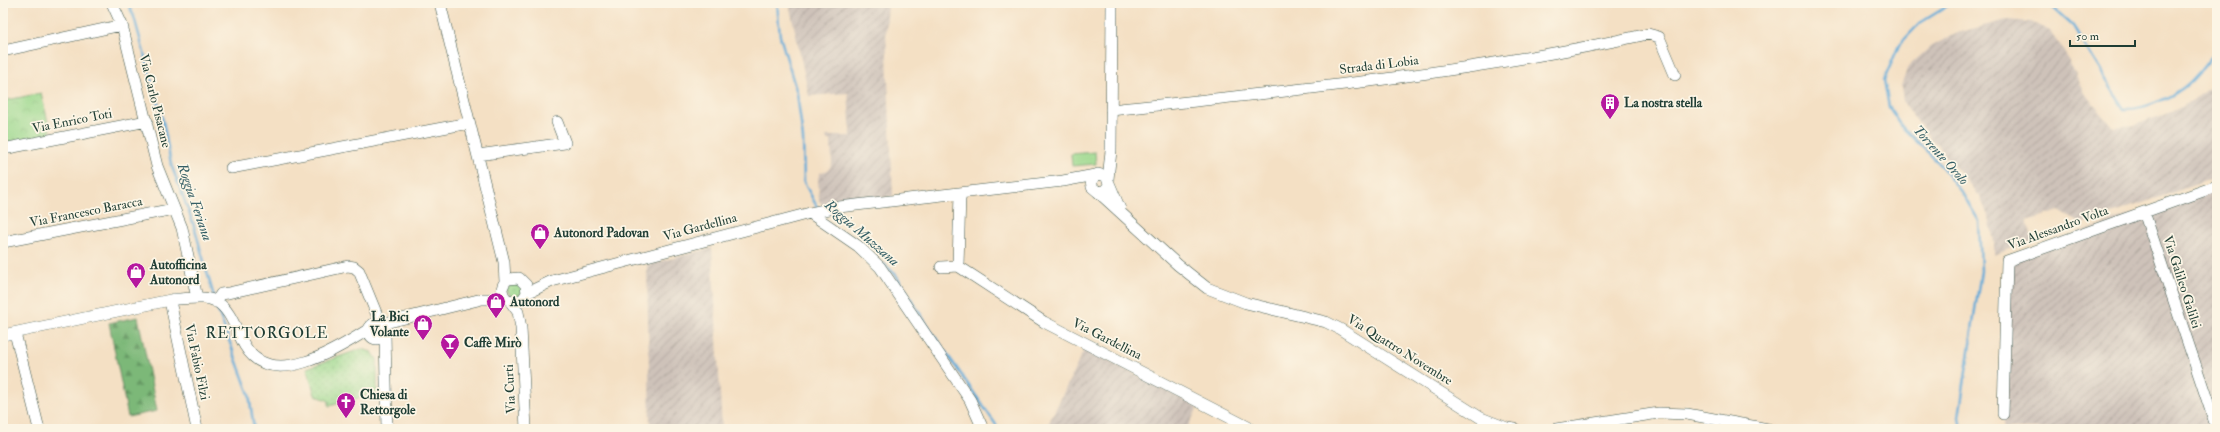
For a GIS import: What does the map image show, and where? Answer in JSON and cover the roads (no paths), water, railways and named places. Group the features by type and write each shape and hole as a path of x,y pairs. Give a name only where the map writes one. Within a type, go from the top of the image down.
{"street":[{"name":"Via Carlo Pisacane","path":"112,3 122,25 157,166 182,228 200,298"},
{"path":"440,3 504,262 504,283 502,290 508,300"},
{"path":"1110,151 1091,185 1096,191 1104,191 1109,183 1110,151 1111,110 1112,3"},
{"path":"3,52 122,25"},
{"name":"Strada di Lobia","path":"1111,110 1401,77 1534,56 1648,34 1659,37 1674,75"},
{"name":"Via Enrico Toti","path":"3,149 146,121"},
{"path":"478,156 565,143 557,122"},
{"path":"232,168 469,123"},
{"path":"1096,175 1102,174 1109,183"},
{"name":"Via Gardellina","path":"378,331 405,318 482,299 520,301 527,293 552,281 815,212 839,207 1063,181 1096,175"},
{"name":"Via Gardellina","path":"1063,181 1096,191"},
{"name":"Via Quattro Novembre","path":"1109,183 1126,218"},
{"name":"Via Alessandro Volta","path":"2003,414 2007,261 2217,186"},
{"name":"Via Quattro Novembre","path":"1096,191 1178,265 1207,288 1246,303 1326,322 1340,329 1481,418 1506,428 1515,429"},
{"path":"941,267 958,266 960,193"},
{"name":"Via Francesco Baracca","path":"3,242 174,209"},
{"path":"815,212 858,246 880,267 970,400 983,429"},
{"name":"Via Galileo Galilei","path":"2144,212 2216,429"},
{"path":"504,262 526,285 527,293"},
{"path":"216,302 221,294 348,266 354,267 359,271 377,314 378,331 386,372 387,429"},
{"name":"Via Gardellina","path":"958,266 1044,322 1248,427"},
{"name":"Via Gardellina","path":"482,299 511,277 552,281"},
{"path":"3,335 170,301 200,298 216,302 226,311 250,353 255,359 269,366 285,366 302,362 378,331"},
{"name":"Via Curti","path":"508,300 518,312 521,328 526,429"},
{"name":"Via Fabio Filzi","path":"170,301 197,429"},
{"path":"15,333 39,429"},
{"path":"1556,429 1659,413 1687,414 1768,429"}],"waterway":[{"name":"Roggia Feriana","path":"128,3 134,17 163,121 171,164 194,226 214,297"},
{"name":"Roggia Muzzana","path":"777,3 780,36 797,93 803,139 804,182 818,209"},
{"name":"Torrente Orolo","path":"1961,3 1949,5 1920,23 1899,45 1884,80 1889,107 1902,127 1939,163 1962,193 1979,221 1981,271 1959,417 1961,429"},
{"name":"Torrente Orolo","path":"2048,3 2073,26 2124,109 2132,109 2158,102 2183,88 2200,72 2217,50"},
{"name":"Roggia Muzzana","path":"884,264 896,275 931,331 999,429"},
{"name":"Roggia Feriana","path":"217,308 249,394 254,429"}],"place":[{"name":"La nostra stella","path":"1610,120"},
{"name":"Autonord Padovan","path":"540,250"},
{"name":"Autofficina Autonord","path":"136,289"},
{"name":"Autonord","path":"496,319"},
{"name":"La Bici Volante","path":"423,341"},
{"name":"Caffè Mirò","path":"450,360"},
{"name":"Chiesa di Rettorgole","path":"346,419"}],"district":[{"name":"RETTORGOLE","path":"267,333"}]}
